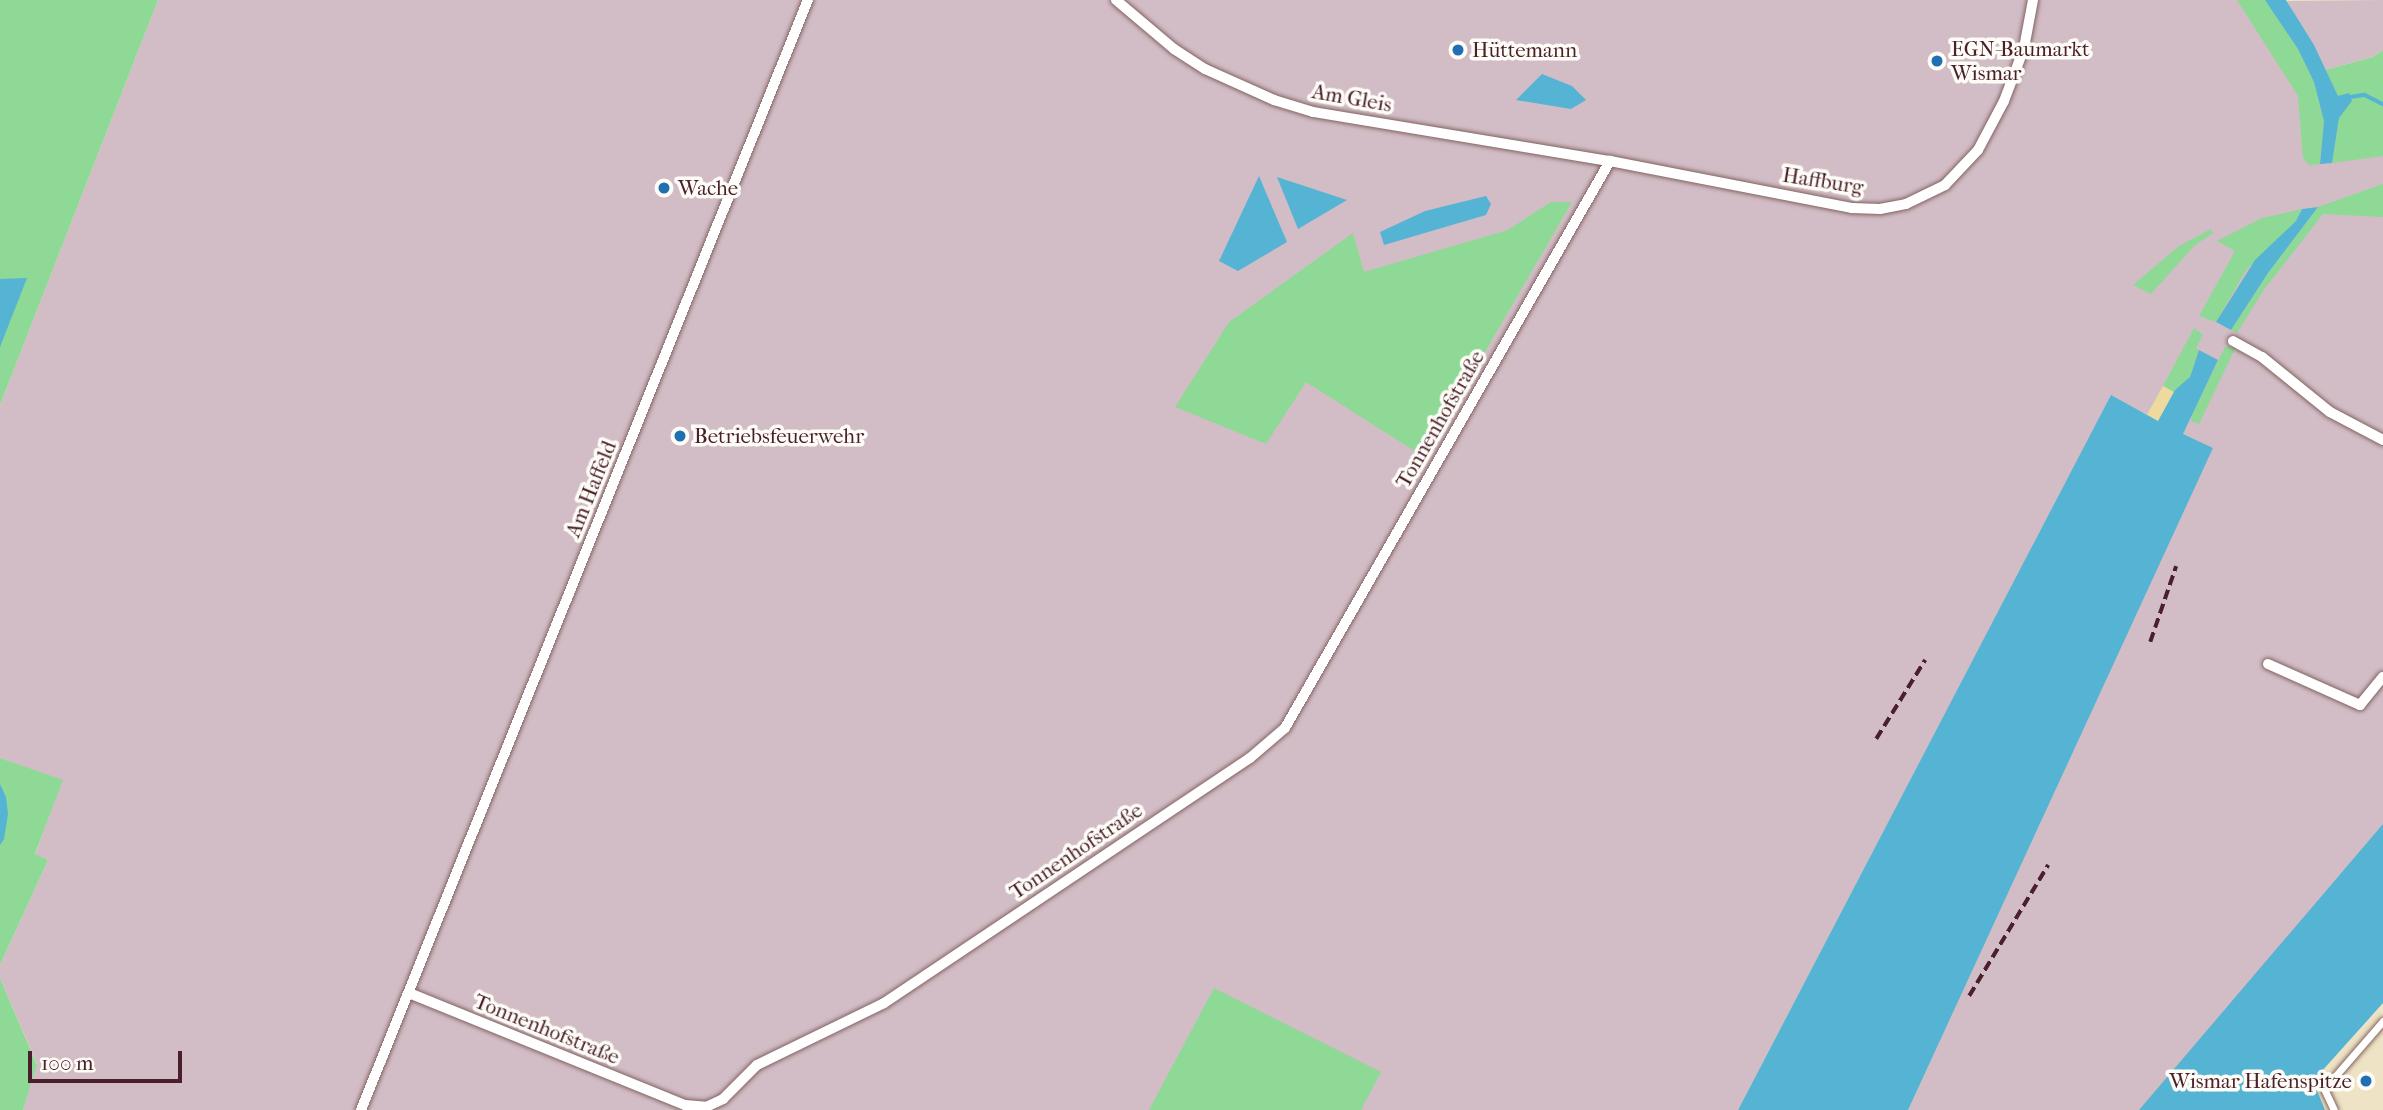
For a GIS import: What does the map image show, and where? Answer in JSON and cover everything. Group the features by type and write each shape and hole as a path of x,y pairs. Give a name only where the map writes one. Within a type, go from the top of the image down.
{"street":[{"name":"Am Haffeld","path":"409,993 808,0"},
{"name":"Am Gleis","path":"1116,0 1174,48 1205,69 1274,100 1358,120 1610,161"},
{"name":"Haffburg","path":"1610,161 1852,208 1880,209 1906,204 1945,185 1978,150 2004,101 2024,48 2033,0"},
{"name":"Tonnenhofstraße","path":"409,993 685,1105 706,1107 723,1099 757,1065 770,1056 884,1003 1250,758 1285,728 1610,161"},
{"path":"2233,341 2262,357 2315,402 2383,440"},
{"path":"2268,664 2360,705 2383,677"},
{"path":"361,1110 409,993"},
{"path":"2334,1110 2324,1089 2383,1021"}],"shaded area":[{"path":"158,0 2276,0 2383,156 2383,827 2141,1110 1906,1110 2170,427 2111,396 1738,1110 23,1110 37,1064 0,978 0,965 48,860 35,855 62,781 0,758 0,405"},
{"path":"2383,0 2383,50 2373,57 2325,70 2287,1"}],"green space":[{"path":"0,0 158,0 0,405"},
{"path":"2237,0 2265,0 2299,49 2314,82 2324,121 2320,164 2309,165 2303,158 2298,96"},
{"path":"2383,50 2383,156 2332,163 2339,118 2347,104 2342,96 2338,96 2325,70 2373,57"},
{"path":"2383,184 2383,217 2323,214 2263,291 2237,333 2231,330 2268,273 2318,207"},
{"path":"1551,202 1572,202 1424,457 1306,382 1266,444 1175,407 1229,322 1353,233 1364,272 1508,230"},
{"path":"2302,209 2296,221 2246,270 2216,322 2199,316 2235,251 2217,241 2262,218"},
{"path":"2211,229 2213,233 2195,245 2151,294 2133,285 2179,246"},
{"path":"2194,328 2203,335 2196,348 2199,350 2190,377 2174,392 2163,386"},
{"path":"2225,347 2235,349 2199,424 2191,421"},
{"path":"0,758 63,780 35,854 48,860 0,965"},
{"path":"0,978 37,1065 23,1110 0,1110"},
{"path":"1214,988 1381,1072 1361,1110 1149,1110"}],"sand":[{"path":"2163,386 2174,392 2158,421 2147,415"}],"water":[{"path":"2265,0 2286,0 2314,45 2338,96 2349,93 2352,101 2339,118 2332,163 2320,164 2324,121 2314,82 2298,49"},
{"path":"1542,74 1572,86 1586,100 1571,109 1516,100"},
{"path":"1259,176 1287,242 1238,271 1219,261"},
{"path":"1277,177 1347,200 1298,229"},
{"path":"1486,196 1491,204 1486,215 1384,245 1380,232 1425,211"},
{"path":"2318,207 2268,273 2231,330 2216,322 2255,260 2296,221 2302,209"},
{"path":"27,278 0,347 0,279"},
{"path":"2199,350 2218,360 2183,434 2213,448 1908,1110 1738,1110 2111,395 2158,421 2175,390 2190,377"},
{"path":"0,784 6,797 8,814 4,839 0,845"},
{"path":"2383,824 2383,1003 2313,1081 2325,1110 2139,1110"}],"waterway":[{"path":"2350,97 2365,95 2383,104"}],"railway":[{"path":"2150,642 2176,566"},
{"path":"1876,739 1925,660"},
{"path":"1969,996 2048,865"}],"place":[{"name":"Hüttemann","path":"1458,50"},
{"name":"EGN-Baumarkt Wismar","path":"1937,61"},
{"name":"Wache","path":"664,188"},
{"name":"Betriebsfeuerwehr","path":"680,436"},
{"name":"Wismar Hafenspitze","path":"2366,1081"}]}
